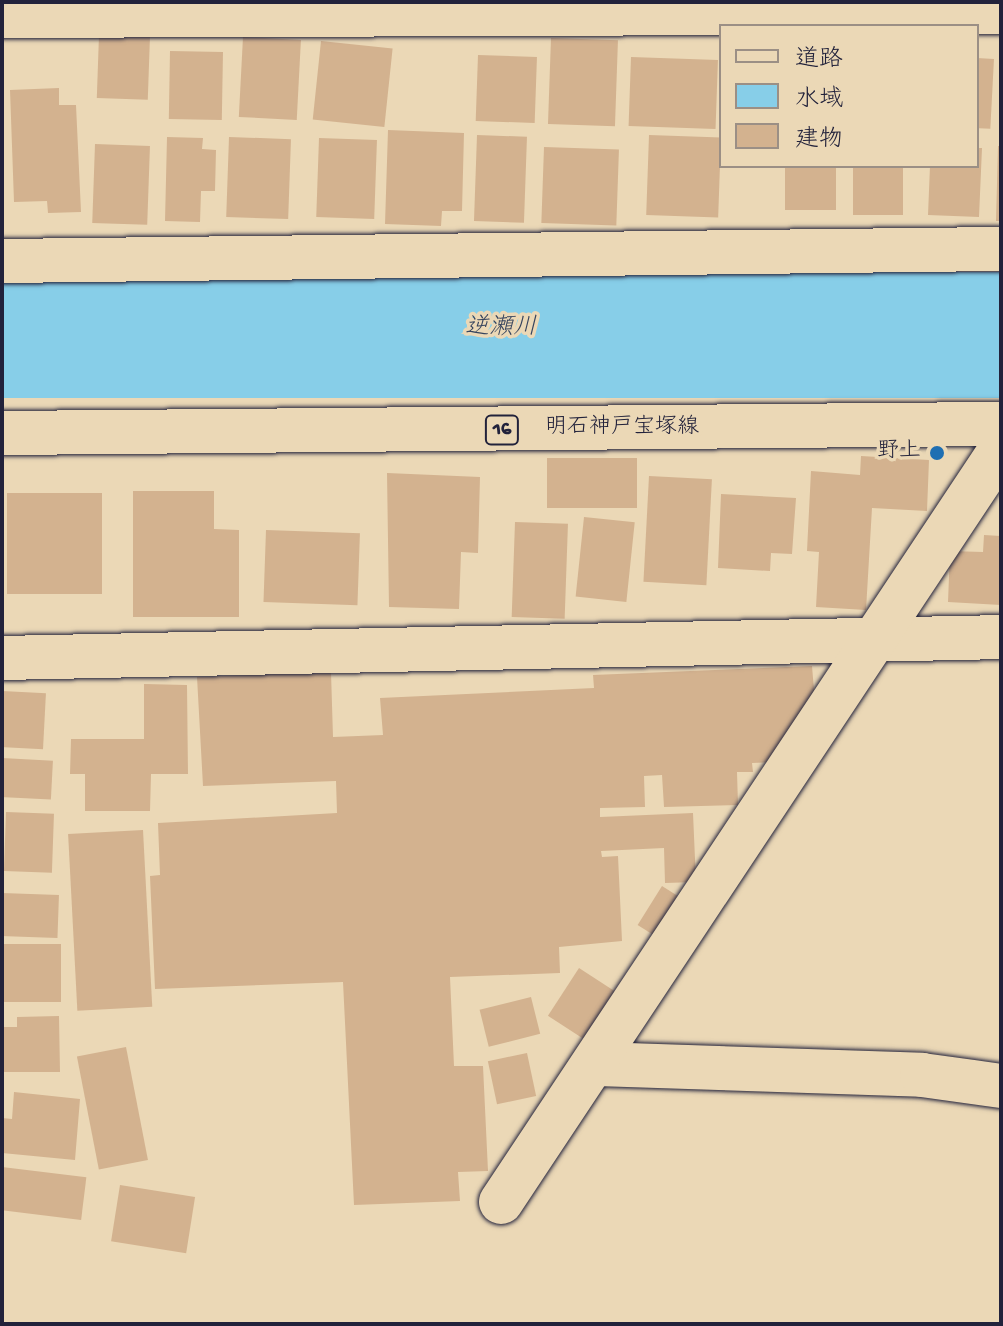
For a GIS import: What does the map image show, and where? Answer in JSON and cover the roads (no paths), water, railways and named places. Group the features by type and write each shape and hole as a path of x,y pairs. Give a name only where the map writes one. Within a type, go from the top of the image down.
{"street":[{"path":"2,16 627,7 1001,12"},
{"path":"2,261 1001,249"},
{"name":"明石神戸宝塚線","path":"2,433 1001,424"},
{"path":"501,1202 597,1064 872,639 1001,449"},
{"path":"2,658 1001,637"},
{"path":"597,1064 922,1075 1001,1086"}],"water":[{"name":"逆瀬川","path":"2,272 1001,272 1001,398 2,398"}],"place":[{"name":"野上","path":"937,453"}]}
